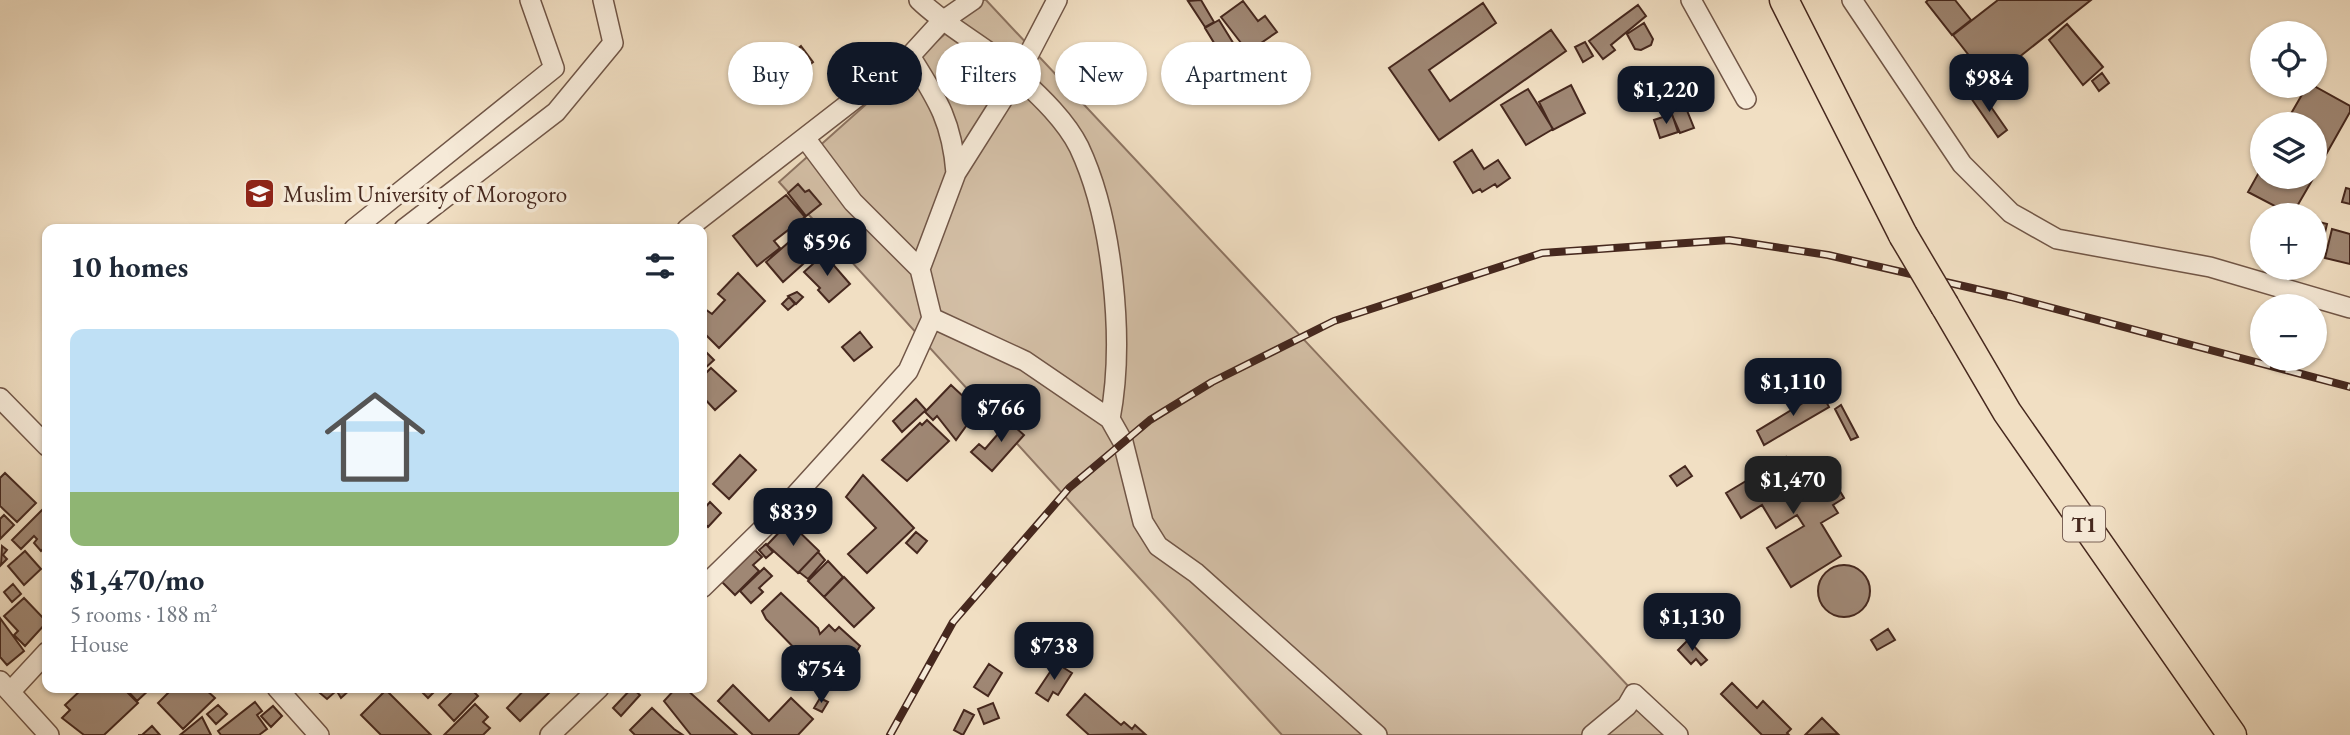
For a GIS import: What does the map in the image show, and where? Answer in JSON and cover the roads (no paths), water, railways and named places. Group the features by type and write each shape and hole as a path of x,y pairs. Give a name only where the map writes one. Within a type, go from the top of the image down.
{"highway":[{"name":"T1","path":"1784,0 1903,235 2007,412 2232,735"}],"street":[{"path":"360,224 554,68 530,0"},
{"path":"410,224 556,112 613,43 603,0"},
{"path":"919,0 941,22 970,42"},
{"path":"922,43 941,22 973,0"},
{"path":"1035,42 1057,0"},
{"path":"1691,0 1746,99"},
{"path":"1852,0 1962,164 2011,213 2057,239 2210,267 2350,308"},
{"path":"922,75 936,97 954,138 956,173"},
{"path":"1041,99 1078,145 1103,218 1114,308 1117,367 1110,419"},
{"path":"693,224 847,105"},
{"path":"920,269 956,173 999,105"},
{"path":"707,583 783,509 908,371 932,318 920,269 853,202 804,138"},
{"path":"932,318 1025,361 1110,419 1123,442 1143,522 1158,546 1196,573 1377,735"},
{"path":"0,398 42,441"},
{"path":"42,656 5,686 50,735"},
{"path":"281,693 319,735"},
{"path":"550,735 594,693"},
{"path":"1592,735 1627,706 1634,694 1678,735"}],"railway":[{"path":"890,735 953,622 1069,488 1150,420 1212,382 1334,321 1542,253 1729,240 1828,255 2011,297 2350,387"}],"place":[{"name":"Muslim University of Morogoro","path":"260,194"}]}
